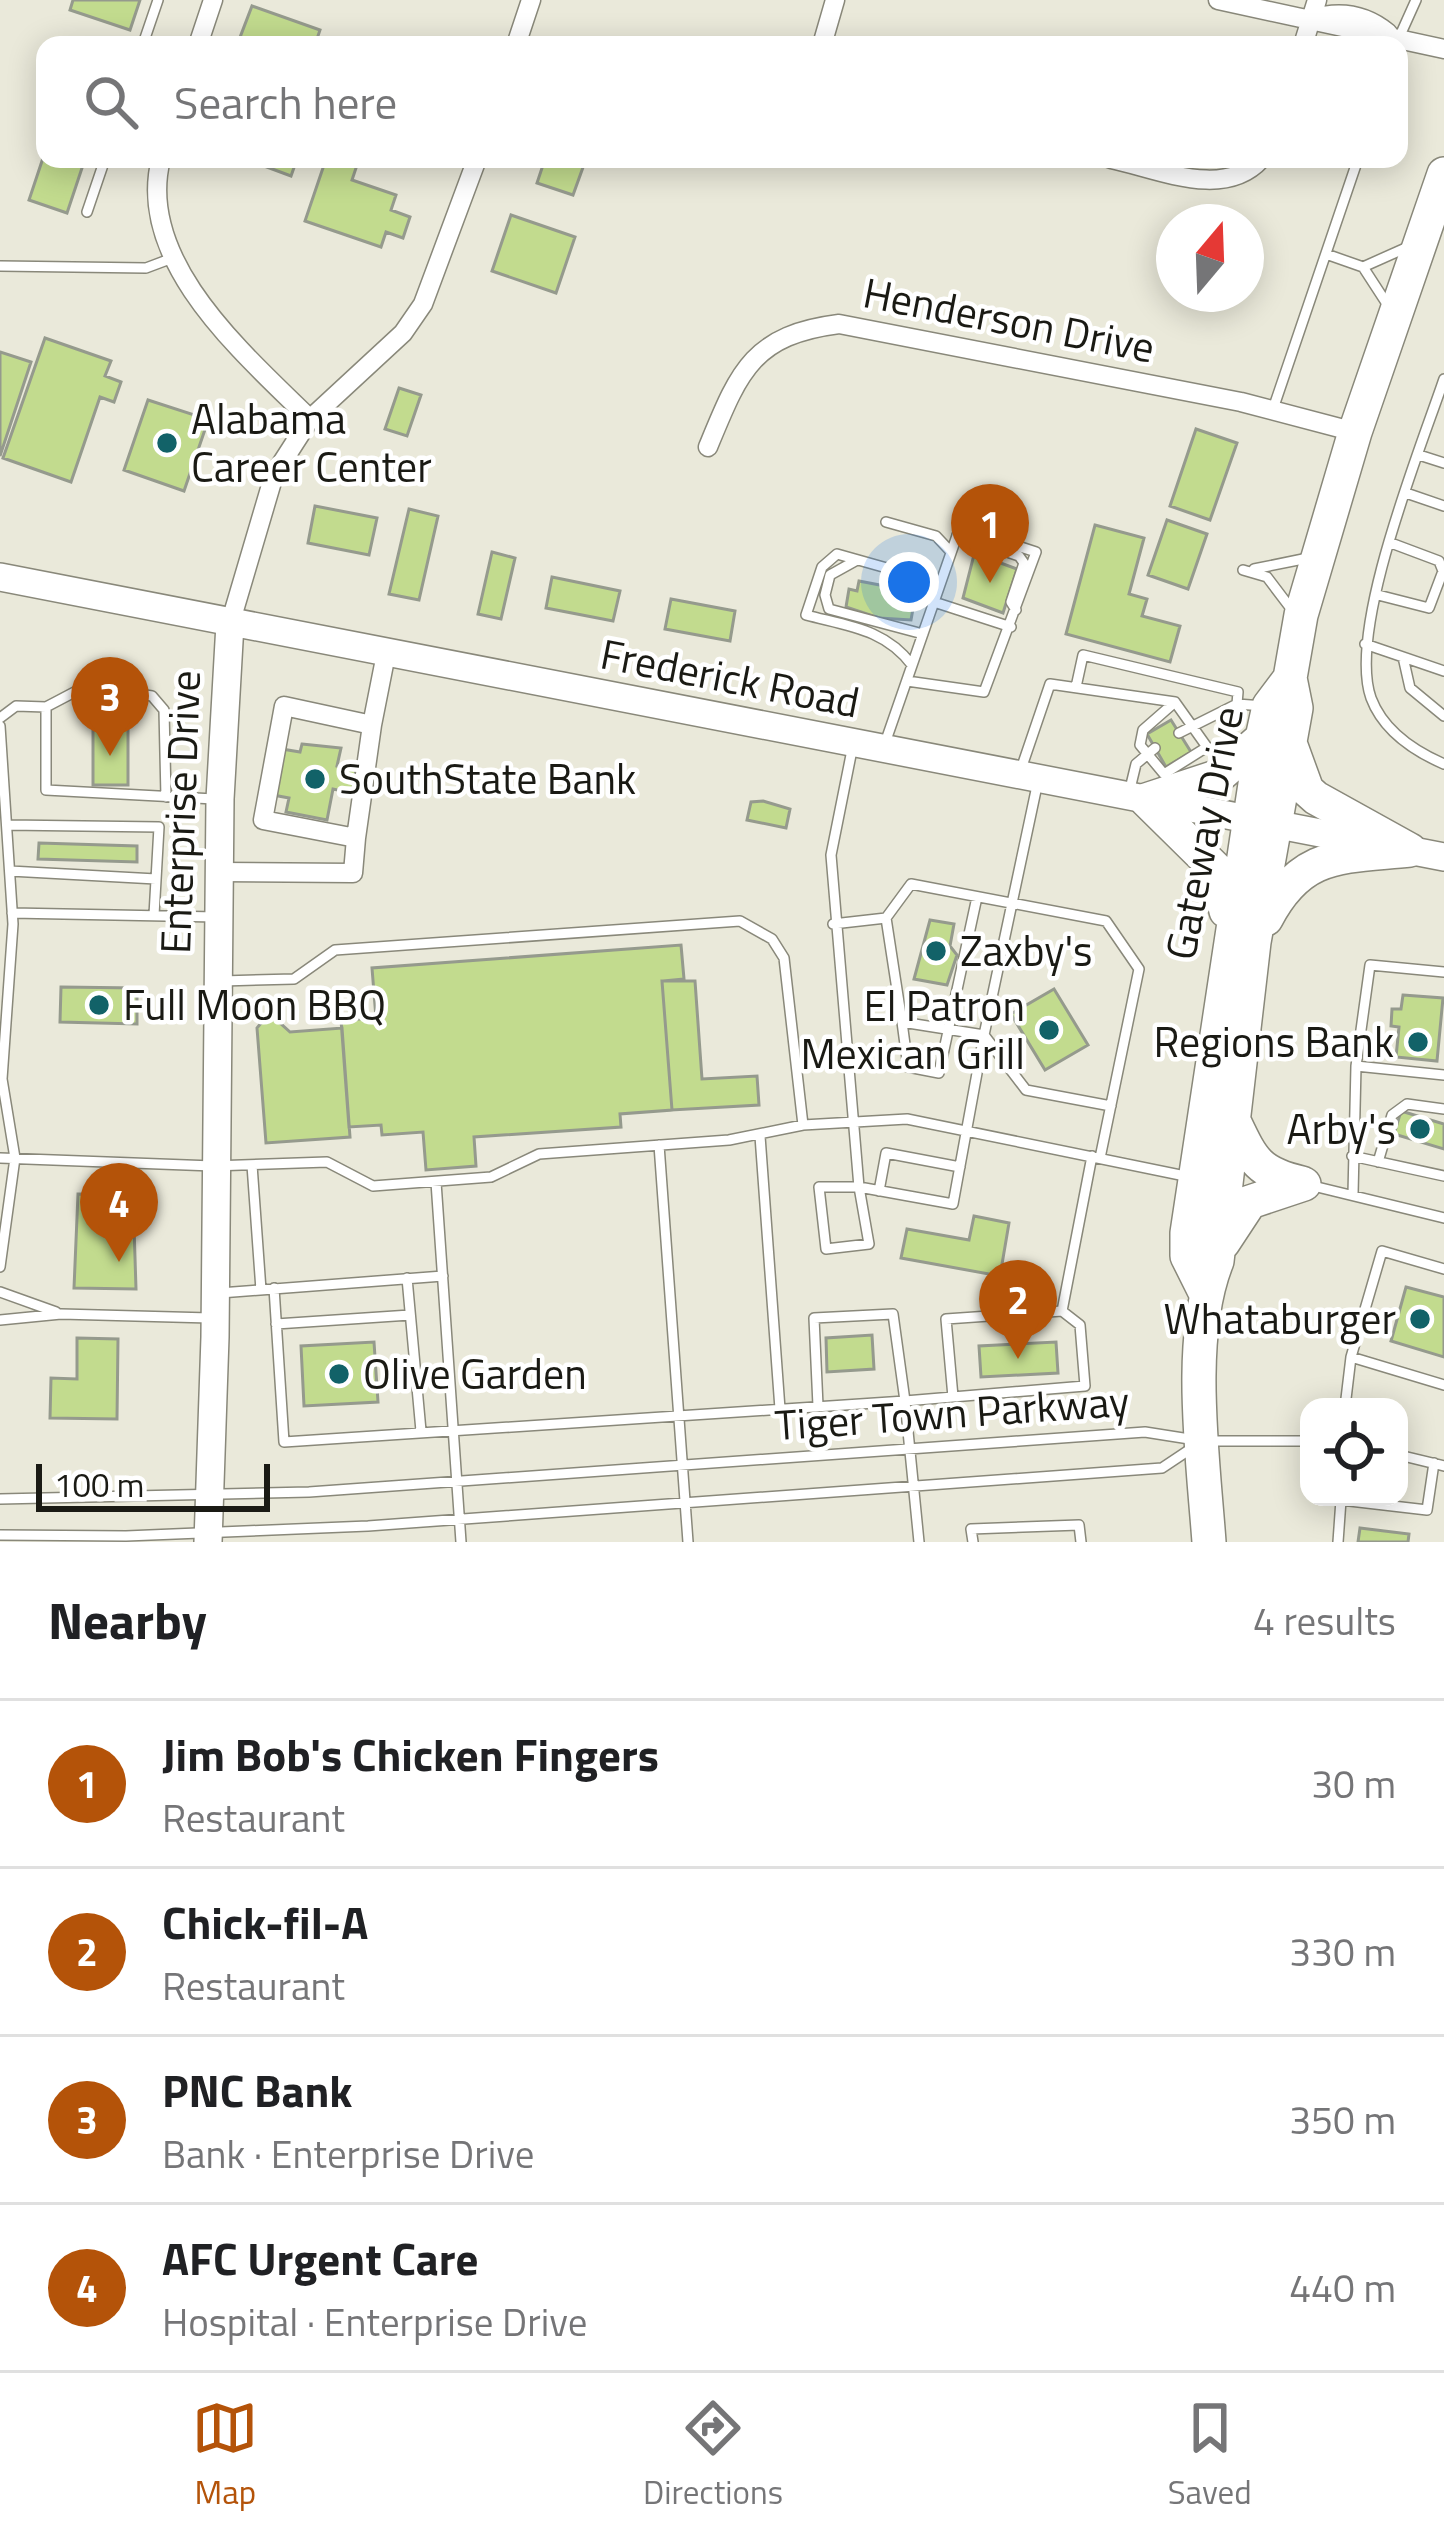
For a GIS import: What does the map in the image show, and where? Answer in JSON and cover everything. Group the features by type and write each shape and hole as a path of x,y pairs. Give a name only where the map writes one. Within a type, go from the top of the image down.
{"highway":[{"name":"Gateway Drive","path":"1204,1292 1187,1256 1195,1178 1260,822 1265,723 1296,708 1290,678 1316,556 1444,174"},
{"path":"1137,798 1219,776 1265,723 1316,798 1410,850"},
{"path":"1137,798 1216,869 1242,936 1287,881 1325,859 1410,850"},
{"name":"Gateway Drive","path":"1209,1542 1202,1441 1204,1292 1219,1250 1233,1119 1242,936"},
{"path":"1233,1119 1251,1156 1271,1176 1304,1184"},
{"path":"1219,1250 1250,1202 1304,1184"}],"main road":[{"name":"Frederick Road","path":"0,578 1444,857"},
{"name":"Enterprise Drive","path":"208,1538 218,872 230,624"}],"street":[{"path":"201,36 214,0"},
{"path":"519,36 532,0"},
{"path":"825,36 835,0"},
{"path":"1218,0 1314,9 1348,31 1382,36"},
{"path":"1408,41 1444,50"},
{"path":"159,168 154,200 170,259 310,419"},
{"name":"Enterprise Drive","path":"230,624 274,475 310,419 403,333 423,304 474,168"},
{"path":"1152,168 1211,181 1252,168"},
{"name":"Henderson Drive","path":"708,447 735,382 757,355 803,329 839,324 1273,410 1355,432"},
{"path":"218,872 352,873 386,654"},
{"path":"356,838 263,820 284,706 372,725"}],"lane":[{"path":"146,36 158,0"},
{"path":"1396,36 1416,0"},
{"path":"87,212 102,168"},
{"path":"1273,410 1355,168"},
{"path":"1363,267 1421,241"},
{"path":"1326,254 1363,267 1395,317"},
{"path":"0,266 146,268 170,259"},
{"path":"1444,379 1391,543 1365,644 1372,698 1386,724 1444,764"},
{"path":"1419,454 1444,463"},
{"path":"1406,493 1444,506"},
{"path":"886,521 937,536 951,552"},
{"path":"882,751 958,531 1036,552 984,692 907,681"},
{"path":"1378,595 1430,608 1443,571 1439,561 1391,543"},
{"path":"912,665 897,645 874,632 806,616 822,567 838,554 940,584"},
{"path":"1300,622 1274,583 1243,570 1273,568 1316,556"},
{"path":"857,560 830,575 824,595 829,609 923,634"},
{"path":"934,602 1011,626"},
{"path":"1365,644 1444,671"},
{"path":"1076,687 1083,655 1238,692 1265,723"},
{"path":"1403,657 1410,688 1444,716"},
{"path":"853,745 831,855 833,925 852,1120 860,1187 869,1244 826,1249 819,1187 860,1187 953,1204 1012,903 1028,779 1050,684 1175,702 1207,747 1164,774 1151,751 1140,745 1144,730 1175,702"},
{"path":"0,1267 15,1158 2,1079 12,913 0,722 16,706 46,707 94,685 161,702 166,797"},
{"path":"46,707 46,790 220,799"},
{"path":"1179,733 1191,724 1265,723"},
{"path":"1137,798 1136,764 1151,751"},
{"path":"8,825 159,827 154,915"},
{"path":"10,872 156,879"},
{"path":"977,897 939,1073 908,1067 886,918 911,884 1106,921 1139,969 1062,1311"},
{"path":"12,913 217,917"},
{"path":"833,925 886,918"},
{"path":"216,981 294,979 335,950 740,921 772,939 784,958 803,1125"},
{"path":"1353,1194 1356,1066 1370,964 1444,972"},
{"path":"902,1022 985,1035 1026,1090 1111,1106"},
{"path":"1356,1066 1444,1076"},
{"path":"1378,1162 1392,1115 1407,1104 1444,1109"},
{"path":"0,1158 213,1166 327,1162 373,1186 491,1177 539,1154 760,1136 852,1120 907,1119 1195,1178"},
{"path":"760,1136 780,1408"},
{"path":"659,1145 688,1542"},
{"path":"878,1191 886,1153 960,1166"},
{"path":"1352,1156 1444,1176"},
{"path":"252,1165 261,1290"},
{"path":"436,1182 461,1542"},
{"path":"1304,1184 1444,1218"},
{"path":"1347,1398 1351,1358 1382,1251 1444,1269"},
{"path":"0,1320 215,1305 274,1288 443,1276"},
{"path":"406,1278 422,1431"},
{"path":"274,1288 284,1442 905,1401 1085,1386 1080,1325 1062,1311 946,1319 953,1396"},
{"path":"0,1292 61,1314"},
{"path":"276,1324 410,1315"},
{"path":"818,1406 814,1318 893,1315 919,1542"},
{"path":"1351,1358 1444,1385"},
{"name":"Tiger Town Parkway","path":"0,1499 207,1495 458,1481 1144,1432 1202,1441"},
{"path":"1202,1441 1300,1442"},
{"name":"Tiger Town Parkway","path":"0,1535 208,1538 1162,1468 1202,1441"},
{"path":"1338,1542 1341,1500 1427,1510 1439,1465 1408,1457"},
{"path":"973,1542 971,1529 1079,1526 1081,1542"}],"building":[{"path":"73,0 140,0 130,30 70,10"},
{"path":"252,6 320,30 318,36 241,36"},
{"path":"40,168 82,168 67,213 29,200"},
{"path":"269,168 294,168 291,176"},
{"path":"323,168 356,168 352,180 396,195 391,210 410,217 403,238 386,232 381,247 305,221"},
{"path":"542,168 583,168 573,195 537,183"},
{"path":"511,215 575,237 556,293 492,271"},
{"path":"45,338 111,361 105,376 121,382 114,402 100,397 71,482 3,458"},
{"path":"0,352 31,362 0,456"},
{"path":"399,388 421,395 407,436 385,429"},
{"name":"Alabama Career Center","path":"148,400 194,415 197,407 211,412 184,491 124,470"},
{"path":"1196,429 1237,443 1210,520 1170,506"},
{"path":"315,506 377,518 369,555 308,543"},
{"path":"409,509 438,516 419,600 389,594"},
{"path":"1167,520 1207,534 1188,589 1148,575"},
{"path":"1095,525 1144,538 1129,594 1147,599 1142,616 1180,626 1170,662 1066,634"},
{"path":"976,547 989,551 987,558 1017,569 1003,613 963,598"},
{"path":"492,552 515,558 501,619 478,614"},
{"path":"552,577 620,591 613,621 546,608"},
{"path":"859,581 916,592 911,620 879,618 846,607 849,589 857,591"},
{"path":"671,599 735,611 730,641 665,629"},
{"path":"1171,720 1191,752 1166,767 1147,734"},
{"path":"93,728 128,728 128,785 93,785"},
{"name":"SouthState Bank","path":"302,744 341,748 337,766 356,770 352,793 333,789 327,820 286,812 289,798 273,795 282,749 300,752"},
{"path":"751,802 790,809 786,828 747,820"},
{"path":"39,843 137,846 137,862 38,859"},
{"name":"Zaxby's","path":"930,920 954,924 950,946 957,955 947,985 914,979"},
{"path":"681,945 684,979 662,981 672,1110 620,1114 621,1127 474,1137 476,1166 426,1170 423,1132 382,1135 381,1125 349,1127 341,1020 376,1018 372,968"},
{"path":"662,981 695,981 702,1079 757,1076 759,1105 672,1110"},
{"name":"Full Moon BBQ","path":"61,987 137,988 137,1024 60,1022"},
{"name":"El Patron Mexican Grill","path":"1054,989 1088,1045 1045,1070 1011,1014"},
{"name":"Regions Bank","path":"1403,995 1443,998 1437,1061 1396,1057 1399,1027 1391,1026 1392,1009 1401,1009"},
{"path":"269,1013 290,1032 342,1028 350,1137 266,1143 257,1028"},
{"name":"Arby's","path":"1401,1111 1444,1124 1444,1149 1394,1134"},
{"path":"78,1194 133,1195 136,1289 74,1288"},
{"path":"974,1216 1009,1223 1000,1276 901,1258 907,1229 969,1240"},
{"name":"Whataburger","path":"1406,1287 1444,1297 1444,1357 1391,1341"},
{"path":"872,1335 874,1369 827,1372 826,1338"},
{"path":"77,1338 118,1339 117,1419 50,1418 51,1378 77,1379"},
{"name":"Olive Garden","path":"374,1342 378,1402 304,1406 301,1346"},
{"path":"1056,1342 1058,1373 981,1377 979,1346"},
{"path":"1360,1528 1409,1534 1408,1542 1358,1542"}],"place":[{"name":"Alabama Career Center","path":"167,443"},
{"name":"Jim Bob's Chicken Fingers","path":"990,583"},
{"name":"PNC Bank","path":"110,756"},
{"name":"SouthState Bank","path":"315,779"},
{"name":"Zaxby's","path":"936,951"},
{"name":"Full Moon BBQ","path":"99,1005"},
{"name":"El Patron Mexican Grill","path":"1049,1030"},
{"name":"Regions Bank","path":"1418,1042"},
{"name":"Arby's","path":"1420,1129"},
{"name":"AFC Urgent Care","path":"119,1262"},
{"name":"Whataburger","path":"1420,1319"},
{"name":"Chick-fil-A","path":"1018,1359"},
{"name":"Olive Garden","path":"339,1374"}]}
